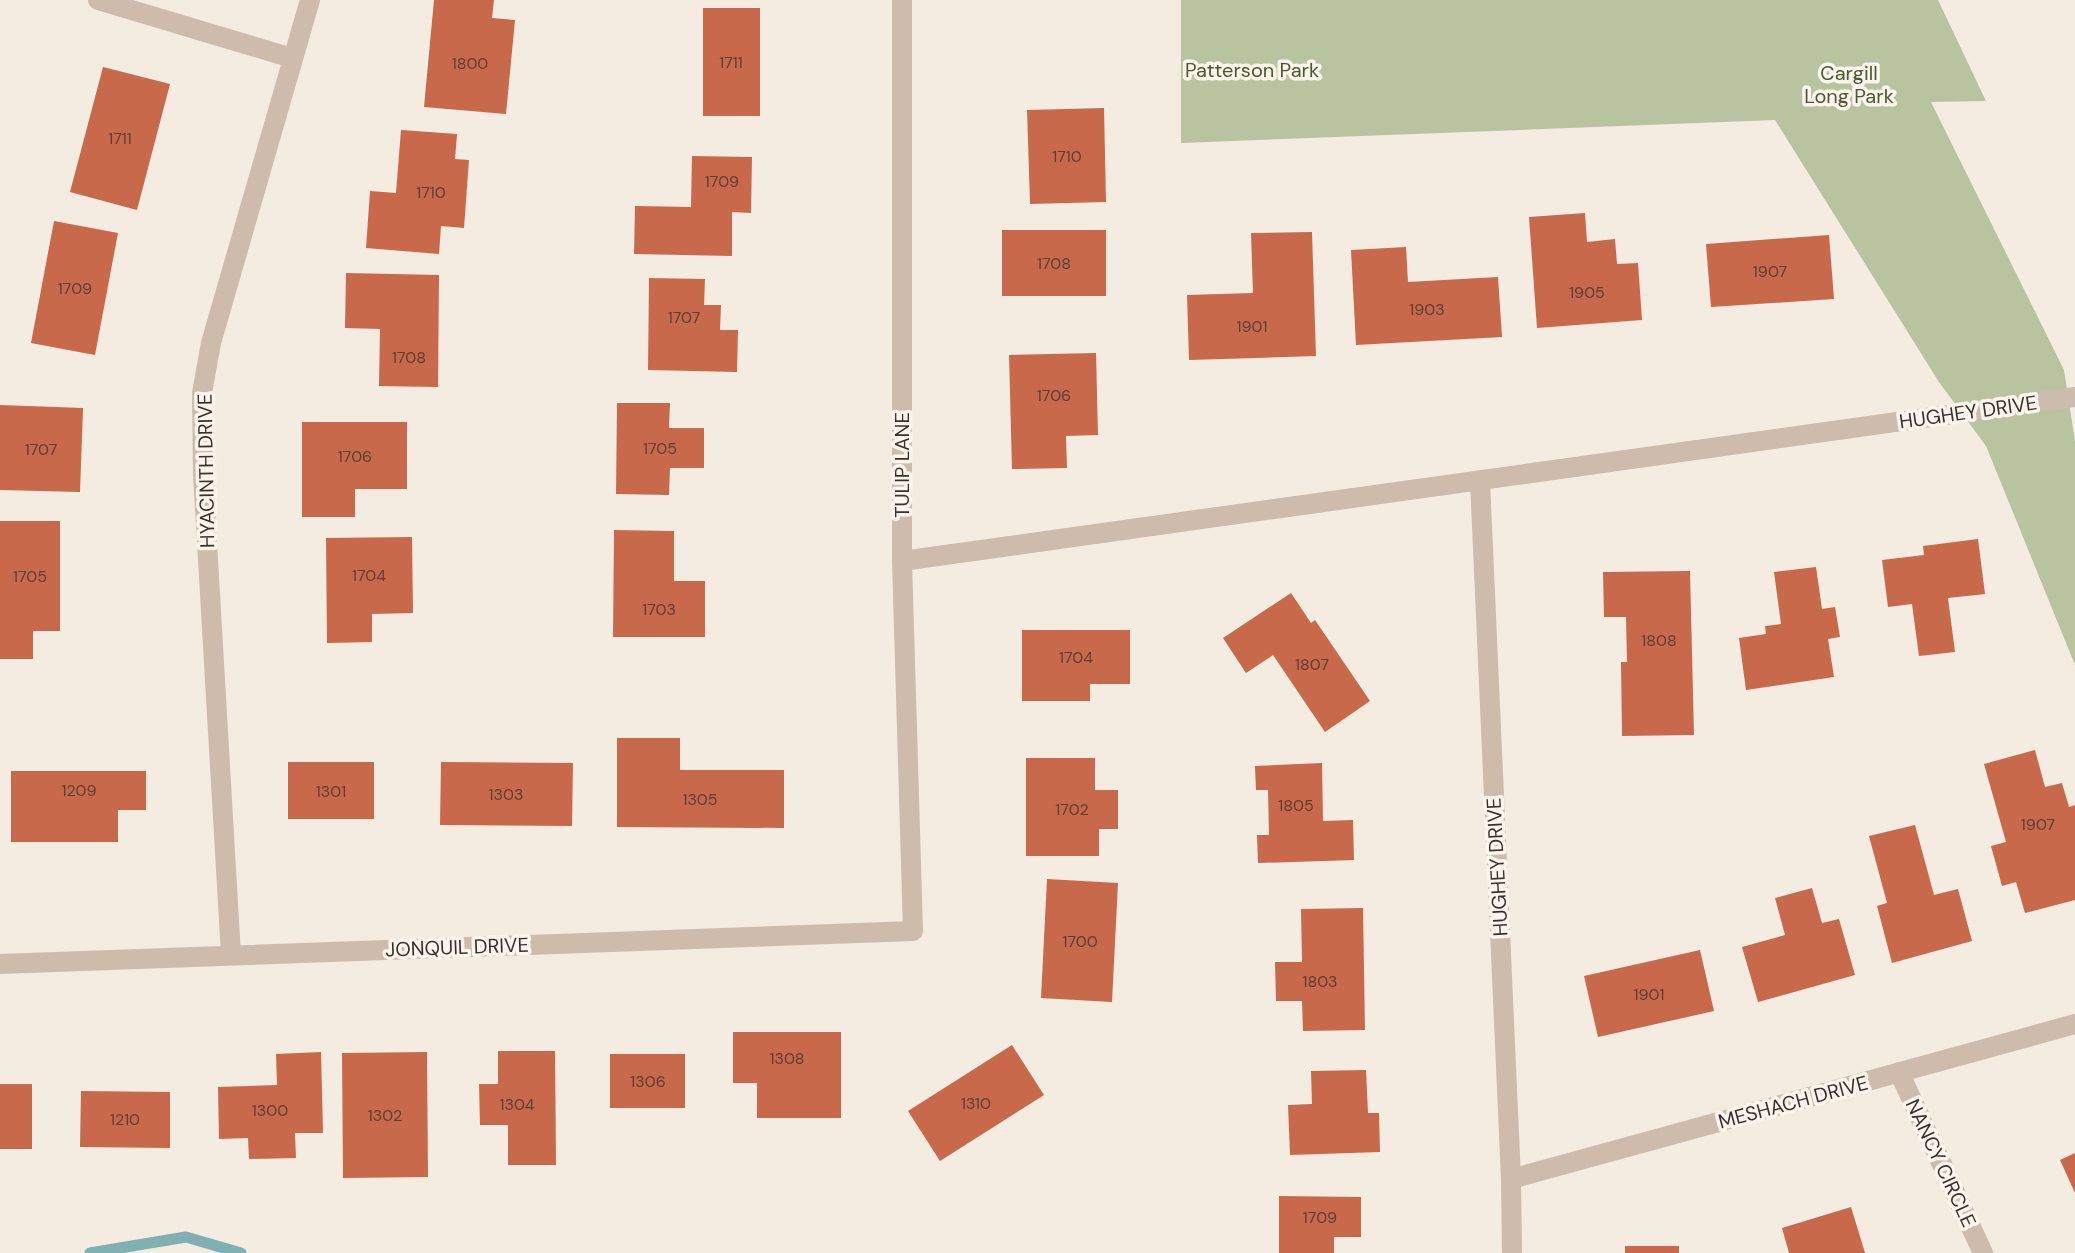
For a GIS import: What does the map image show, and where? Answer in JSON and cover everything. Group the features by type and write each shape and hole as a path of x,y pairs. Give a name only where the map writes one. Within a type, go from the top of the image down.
{"street":[{"path":"98,0 292,58"},
{"name":"HYACINTH DRIVE","path":"231,955 203,474 202,393 211,343 310,0"},
{"name":"TULIP LANE","path":"902,0 902,561 913,931"},
{"name":"HUGHEY DRIVE","path":"902,561 2075,397"},
{"name":"HUGHEY DRIVE","path":"1480,481 1512,1253"},
{"name":"JONQUIL DRIVE","path":"0,964 913,931"},
{"name":"MESHACH DRIVE","path":"1511,1179 2075,1024"},
{"name":"NANCY CIRCLE","path":"1899,1072 1983,1253"}],"green space":[{"path":"1181,0 1938,0 1986,101 1931,102 2064,370 2075,441 2075,665 1986,446 1939,382 1775,120 1181,143"}],"building":[{"path":"434,0 494,0 492,18 515,20 506,114 424,107"},
{"path":"703,8 760,8 760,116 703,116"},
{"path":"103,67 170,84 137,210 70,192"},
{"path":"1104,108 1106,202 1030,204 1027,110"},
{"path":"401,130 457,134 455,159 469,160 464,228 441,226 439,254 366,248 370,191 396,193"},
{"path":"692,156 752,157 751,213 732,212 732,256 634,254 635,206 691,207"},
{"path":"1585,213 1587,242 1615,239 1617,264 1638,263 1642,320 1537,328 1529,217"},
{"path":"54,221 118,233 95,355 31,343"},
{"path":"1002,230 1106,230 1106,296 1002,296"},
{"path":"1312,232 1316,356 1189,360 1187,295 1253,293 1251,233"},
{"path":"1829,235 1834,299 1711,307 1706,244"},
{"path":"1406,247 1408,282 1498,277 1502,337 1356,345 1351,250"},
{"path":"346,273 439,275 438,387 379,386 380,329 345,328"},
{"path":"649,278 705,279 704,305 721,305 720,330 738,330 737,372 648,370"},
{"path":"1096,353 1098,435 1066,436 1067,468 1012,469 1009,355"},
{"path":"617,403 670,403 669,428 704,428 704,468 670,468 669,495 616,494"},
{"path":"0,405 83,408 80,492 0,490"},
{"path":"302,422 407,422 407,489 355,489 355,517 302,517"},
{"path":"0,521 60,521 60,631 33,631 33,659 0,659"},
{"path":"614,530 674,531 674,581 705,581 705,637 613,637"},
{"path":"412,537 413,613 372,614 372,642 327,643 326,538"},
{"path":"1978,539 1985,594 1948,598 1955,652 1919,656 1912,604 1888,607 1882,560 1924,555 1923,546"},
{"path":"1816,567 1822,609 1835,607 1840,637 1828,639 1834,677 1746,690 1739,638 1766,634 1765,626 1781,624 1774,572"},
{"path":"1690,571 1694,735 1622,736 1621,662 1627,662 1626,617 1604,617 1603,572"},
{"path":"1291,593 1311,623 1315,620 1370,701 1325,732 1273,655 1246,673 1223,638"},
{"path":"1022,630 1130,630 1130,684 1090,684 1090,701 1022,701"},
{"path":"617,738 680,738 680,770 784,770 784,828 617,827"},
{"path":"2035,750 2045,787 2062,783 2069,807 2075,805 2075,900 2025,913 2016,882 2002,886 1991,846 2006,842 1984,764"},
{"path":"1026,758 1095,758 1095,790 1118,790 1118,829 1099,829 1099,856 1026,856"},
{"path":"288,762 374,762 374,819 288,819"},
{"path":"441,762 573,763 572,826 440,825"},
{"path":"1322,763 1323,821 1353,820 1354,860 1258,863 1257,835 1269,835 1268,790 1256,790 1255,766"},
{"path":"11,771 146,771 146,810 118,810 118,842 11,842"},
{"path":"1915,825 1934,895 1958,889 1972,941 1892,963 1877,906 1887,903 1869,836"},
{"path":"1047,879 1118,883 1112,1002 1041,998"},
{"path":"1812,888 1822,923 1839,919 1855,975 1758,1002 1742,947 1785,935 1775,898"},
{"path":"1363,908 1365,1030 1303,1031 1302,1001 1276,1001 1275,962 1302,962 1301,909"},
{"path":"1700,950 1714,1011 1598,1037 1584,976"},
{"path":"733,1032 841,1032 841,1118 757,1118 757,1083 733,1083"},
{"path":"1012,1045 1044,1095 940,1161 908,1111"},
{"path":"498,1051 555,1051 556,1165 508,1165 508,1125 480,1125 479,1084 498,1084"},
{"path":"321,1052 323,1133 295,1133 296,1158 249,1159 248,1138 219,1139 218,1087 277,1085 276,1054"},
{"path":"427,1052 428,1177 343,1178 342,1053"},
{"path":"610,1054 685,1054 685,1108 610,1108"},
{"path":"1366,1070 1368,1113 1379,1113 1380,1152 1290,1155 1288,1105 1312,1104 1311,1071"},
{"path":"0,1084 32,1084 32,1149 0,1149"},
{"path":"81,1091 170,1092 170,1148 80,1147"},
{"path":"2075,1153 2075,1193 2060,1160"},
{"path":"1279,1196 1361,1197 1361,1237 1334,1237 1334,1253 1279,1253"},
{"path":"1851,1207 1865,1253 1789,1253 1782,1228"},
{"path":"1625,1246 1679,1246 1679,1253 1625,1253"}],"waterway":[{"path":"90,1253 186,1237 241,1253"}],"park label":[{"name":"Patterson Park","path":"1252,70"},
{"name":"Cargill Long Park","path":"1849,84"}]}
